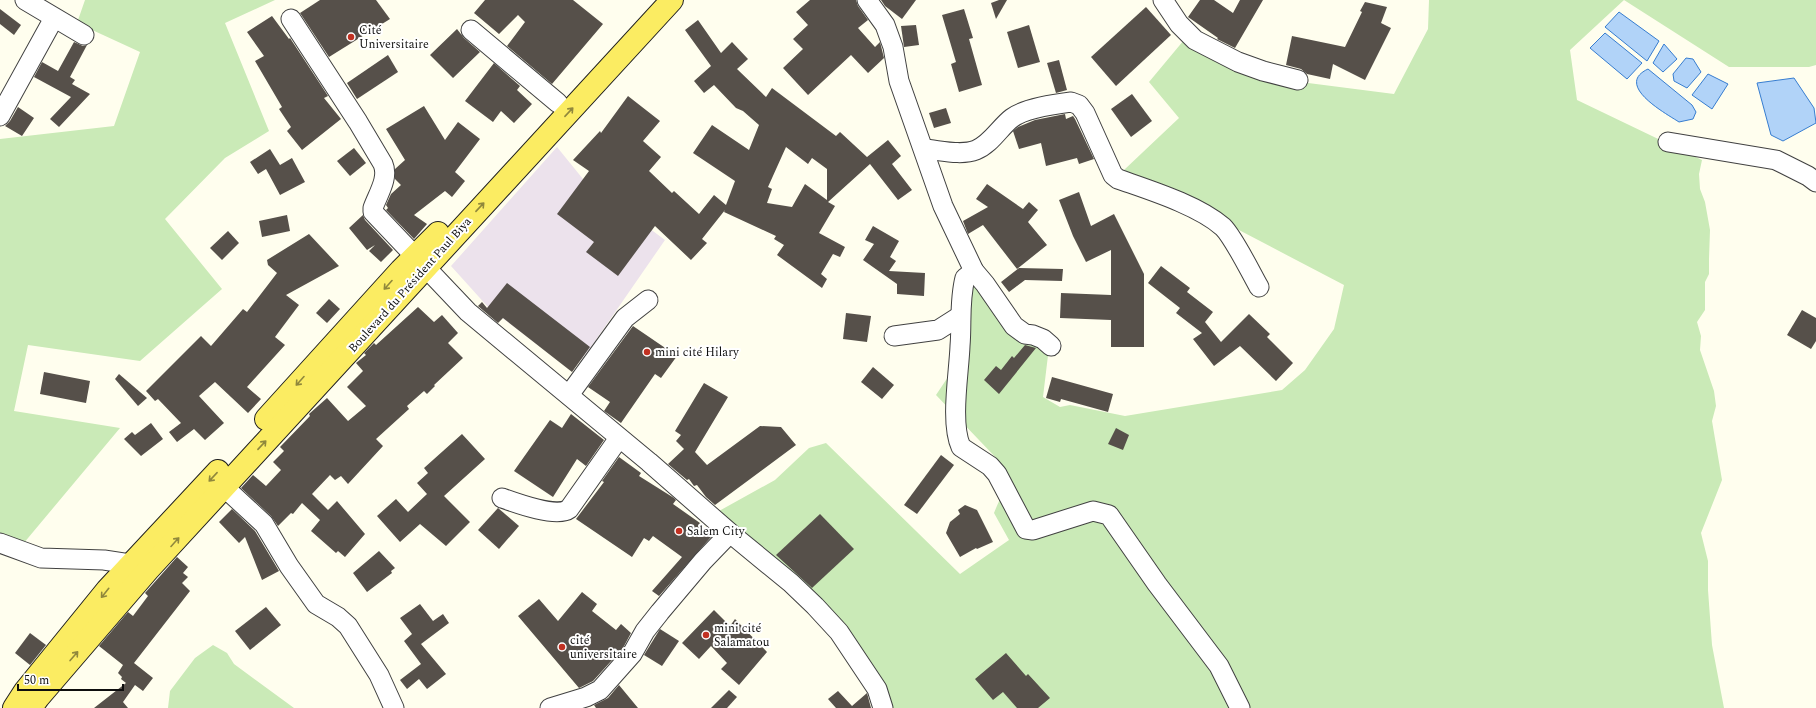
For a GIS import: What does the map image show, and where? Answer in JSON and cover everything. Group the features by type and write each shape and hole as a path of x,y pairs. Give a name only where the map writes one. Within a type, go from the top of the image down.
{"main road":[{"name":"Boulevard du Président Paul Biya","path":"139,567 224,487 558,103 665,1"},
{"name":"Boulevard du Président Paul Biya","path":"139,567 211,480 420,262 665,1"},
{"path":"14,708 25,691 107,590 139,567"},
{"path":"31,708 139,567"}],"street":[{"path":"25,0 84,35"},
{"path":"867,0 885,24 893,46 898,81 924,149 943,206 974,271 985,284 1014,326 1025,334 1043,339 1051,346"},
{"path":"1172,5 1179,24 1195,40 1233,60 1263,72 1298,80"},
{"path":"0,116 54,18"},
{"path":"291,19 358,122 383,164 386,171 385,178 373,208 374,212 468,312 696,502 730,533 791,582 839,632 877,689 883,708"},
{"path":"471,30 558,103"},
{"path":"924,149 964,152 976,150 991,139 1013,118 1022,113 1071,102 1079,106 1085,113 1113,175 1118,179 1200,212 1224,228 1259,288"},
{"path":"1668,142 1776,160 1808,176 1816,182"},
{"path":"974,271 965,278 960,316 960,352 956,375 956,424 961,447 990,466 996,474 1026,529 1033,530 1093,511 1109,515 1157,584 1219,666 1240,708"},
{"path":"569,395 625,318 648,300"},
{"path":"894,336 938,330 960,316"},
{"path":"502,498 523,505 554,511 566,511 570,509 619,438"},
{"path":"224,487 264,524 289,566 316,604 338,617 348,626 379,675 394,708"},
{"path":"550,708 586,697 600,690 632,654 645,631 702,561 730,533"},
{"path":"0,543 41,558 104,560 139,567"}],"shaded area":[{"path":"557,147 583,179 665,240 591,347 572,371 488,307 451,266"}],"green space":[{"path":"85,0 275,0 225,23 269,131 225,158 165,219 222,289 140,361 28,345 14,411 120,428 18,550 0,543 0,139 114,126 140,52 77,23"},
{"path":"1429,0 1624,0 1570,50 1577,100 1702,160 1699,174 1700,189 1705,202 1710,230 1709,274 1705,282 1705,310 1697,322 1701,336 1700,350 1714,391 1716,406 1712,421 1722,480 1701,533 1708,561 1708,590 1712,645 1724,708 885,708 839,632 710,516 775,480 809,448 826,443 960,574 1009,540 994,513 1005,481 1005,475 1000,462 936,395 952,371 965,278 985,284 1049,347 1043,397 1060,407 1070,405 1125,416 1282,390 1305,370 1334,329 1344,285 1124,170 1179,118 1149,82 1194,28 1277,79 1394,94 1428,29"},
{"path":"1624,0 1816,0 1816,65 1809,67 1729,67"},
{"path":"213,645 227,653 234,664 294,708 168,708 170,691 195,658"}],"water":[{"path":"1619,12 1659,41 1647,61 1605,27"},
{"path":"1605,33 1642,63 1627,79 1590,48"},
{"path":"1664,44 1677,59 1663,72 1653,63"},
{"path":"1686,58 1693,59 1701,72 1687,88 1674,81 1673,74"},
{"path":"1648,69 1692,105 1696,112 1693,119 1679,122 1663,112 1646,98 1639,90 1637,83 1639,76"},
{"path":"1708,74 1728,84 1712,109 1692,95"},
{"path":"1794,78 1814,108 1816,123 1783,141 1771,135 1757,83"}],"building":[{"path":"320,0 376,0 390,19 329,57 300,13"},
{"path":"485,0 573,0 603,24 552,84 507,46 525,22 518,15 499,34 474,13"},
{"path":"810,0 856,0 858,6 868,20 858,28 875,47 880,42 884,58 868,73 851,55 808,95 783,68 803,49 793,39 808,25 796,12"},
{"path":"881,0 916,0 902,19 885,6"},
{"path":"999,0 1007,0 996,19 991,3"},
{"path":"1200,0 1214,0 1233,13 1240,0 1263,0 1235,48 1217,39 1218,38 1188,17"},
{"path":"1365,2 1387,7 1381,23 1391,28 1365,80 1333,64 1330,79 1307,74 1301,69 1286,65 1292,36 1345,47 1362,12 1360,11"},
{"path":"1146,7 1171,35 1116,86 1091,57"},
{"path":"0,9 21,25 14,35 0,24"},
{"path":"964,9 973,38 969,39 982,85 959,92 951,64 956,62 942,15"},
{"path":"272,16 289,39 290,38 328,96 324,98 341,119 302,150 287,131 291,127 279,109 282,107 255,61 264,56 247,32"},
{"path":"698,20 721,53 732,42 748,59 737,69 766,97 772,88 836,136 840,132 867,157 888,140 901,156 892,164 912,190 898,200 870,164 828,202 835,206 819,233 845,247 840,257 833,254 821,274 827,279 822,288 777,255 784,245 774,239 776,236 724,212 725,210 702,239 707,243 691,260 655,226 618,276 586,252 594,242 557,214 589,171 573,160 600,131 601,133 628,96 660,121 643,141 661,157 649,171 672,193 674,191 699,214 714,195 726,205 735,181 693,153 712,125 749,150 759,125 743,111 736,108 714,85 704,93 694,81 711,66 685,30","holes":["786,147 808,164 812,158 827,169 827,200 805,184 792,207 767,203 772,189 768,187"]},
{"path":"916,25 919,45 904,47 901,26"},
{"path":"1029,25 1040,62 1018,68 1007,32"},
{"path":"457,29 464,38 480,52 453,78 430,55"},
{"path":"74,42 83,46 87,45 70,77 75,80 72,84 90,94 59,127 50,119 71,97 34,77 42,62 58,71"},
{"path":"388,55 398,72 357,99 347,83"},
{"path":"1059,60 1067,90 1056,93 1047,63"},
{"path":"494,63 520,86 517,90 532,104 514,123 501,111 493,122 465,101"},
{"path":"1132,94 1152,121 1131,137 1111,109"},
{"path":"424,106 445,140 458,122 480,139 455,172 465,181 452,197 445,191 414,215 427,224 414,239 386,210 388,208 386,205 391,194 401,185 395,179 395,169 405,160 386,129"},
{"path":"18,107 34,118 22,136 5,126 10,121"},
{"path":"946,108 951,123 934,128 929,113"},
{"path":"1065,114 1066,119 1073,116 1075,119 1094,159 1079,164 1077,158 1046,166 1041,143 1019,149 1013,131 1018,127 1035,120"},
{"path":"354,148 366,163 350,176 337,161"},
{"path":"270,149 280,165 292,158 305,182 280,195 266,169 258,174 250,162"},
{"path":"987,184 1023,209 1029,202 1038,210 1028,222 1047,245 1017,269 983,225 968,234 963,221 988,207 976,199"},
{"path":"1079,192 1091,226 1114,214 1144,274 1144,347 1111,347 1111,320 1060,318 1061,293 1111,295 1111,250 1086,262 1073,236 1059,200"},
{"path":"287,215 290,231 262,237 259,221"},
{"path":"363,215 365,220 393,250 381,262 369,251 375,245 367,250 349,228"},
{"path":"873,226 899,241 890,257 896,261 889,271 925,273 924,296 897,294 897,284 863,260 874,244 865,240"},
{"path":"228,231 239,243 222,260 210,248"},
{"path":"309,234 339,266 286,295 299,305 275,337 285,345 247,387 261,399 248,413 215,382 199,396 224,423 205,440 194,429 177,442 169,432 181,423 158,399 155,401 146,391 201,336 211,346 243,309 247,312 277,273 268,265 267,260"},
{"path":"1161,266 1190,288 1187,292 1213,312 1205,322 1221,342 1249,314 1270,334 1267,337 1293,363 1276,381 1240,346 1214,366 1193,339 1202,333 1176,313 1180,308 1148,283"},
{"path":"1019,268 1063,269 1062,281 1025,280 1009,292 1001,282"},
{"path":"507,283 590,347 572,372 503,318 498,323 478,306 482,302 487,308"},
{"path":"329,299 340,309 327,323 316,313"},
{"path":"418,307 434,322 442,315 458,333 448,343 463,358 434,385 435,386 427,394 424,391 407,406 409,409 376,439 383,446 348,484 341,476 335,480 330,475 312,494 328,510 337,501 365,534 345,557 338,551 336,553 311,531 320,520 302,503 293,514 291,513 278,526 271,516 241,488 253,475 266,486 281,470 273,462 284,451 280,447 310,416 309,414 327,398 348,421 366,406 347,387 363,371 356,363 366,355 364,353 374,343 376,345"},
{"path":"1802,310 1816,318 1816,341 1811,349 1787,335"},
{"path":"846,313 871,316 867,342 843,339"},
{"path":"633,326 677,356 661,378 655,374 621,423 604,411 610,402 588,387"},
{"path":"1025,345 1036,348 999,394 984,380 996,366 1001,370 1012,356 1014,358"},
{"path":"873,367 894,385 882,399 861,382"},
{"path":"44,372 90,381 86,403 40,394"},
{"path":"119,374 147,398 138,406 115,379"},
{"path":"1052,377 1113,394 1108,412 1061,399 1060,402 1046,398"},
{"path":"704,383 728,397 695,452 707,465 760,426 781,427 796,445 715,505 706,497 697,485 694,486 689,479 687,480 668,464 684,449 676,441 681,435 675,431"},
{"path":"571,414 604,440 586,466 577,459 553,497 514,471 550,420 562,428"},
{"path":"151,423 163,439 141,456 124,439 132,432 135,435"},
{"path":"1116,428 1129,435 1123,450 1108,444"},
{"path":"462,434 485,459 444,496 470,522 446,546 420,524 400,542 377,516 396,499 408,512 427,494 417,483 428,473 424,468"},
{"path":"941,455 954,465 917,514 904,505"},
{"path":"619,457 641,473 639,476 674,498 676,500 673,504 700,523 698,526 711,537 659,596 652,591 682,557 653,536 649,541 644,538 632,557 576,519 604,482 602,481"},
{"path":"965,505 977,510 993,542 977,549 976,548 960,557 946,533 950,522 960,514 958,510"},
{"path":"498,508 519,526 499,549 478,530"},
{"path":"232,509 255,531 279,571 262,580 245,537 239,543 219,522"},
{"path":"820,514 854,549 812,588 776,555"},
{"path":"379,551 395,568 391,571 392,573 367,592 353,573"},
{"path":"177,557 188,567 183,573 188,577 182,583 190,591 134,663 153,678 143,691 135,685 123,702 128,708 94,708 126,683 121,679 122,677 118,673 123,665 99,646 128,612 133,616 148,596 145,593"},
{"path":"582,592 597,604 592,611 616,630 621,624 631,633 623,648 593,681 579,688 518,616 539,599 558,621"},
{"path":"420,604 433,621 443,614 449,623 421,644 446,674 427,689 419,679 407,689 400,680 421,664 404,641 412,634 400,618"},
{"path":"266,607 281,625 250,650 235,631"},
{"path":"714,610 730,626 735,619 767,652 739,685 721,669 727,663 711,646 699,659 682,643"},
{"name":"cité universitaire","path":"660,629 679,641 662,666 644,655"},
{"path":"30,633 46,645 30,665 15,653"},
{"path":"1006,653 1026,676 1028,674 1050,698 1038,708 1017,708 1003,692 993,700 975,679"},
{"path":"619,685 638,708 596,708 594,705 608,698"},
{"path":"729,690 737,697 727,708 711,708"},
{"path":"838,691 852,706 867,693 871,708 836,708 828,699"}],"place":[{"name":"Cité Universitaire","path":"351,37"},
{"name":"mini cité Hilary","path":"647,352"},
{"name":"Salem City","path":"679,531"},
{"name":"mini cité Salamatou","path":"706,635"},
{"name":"cité universitaire","path":"562,647"}]}
